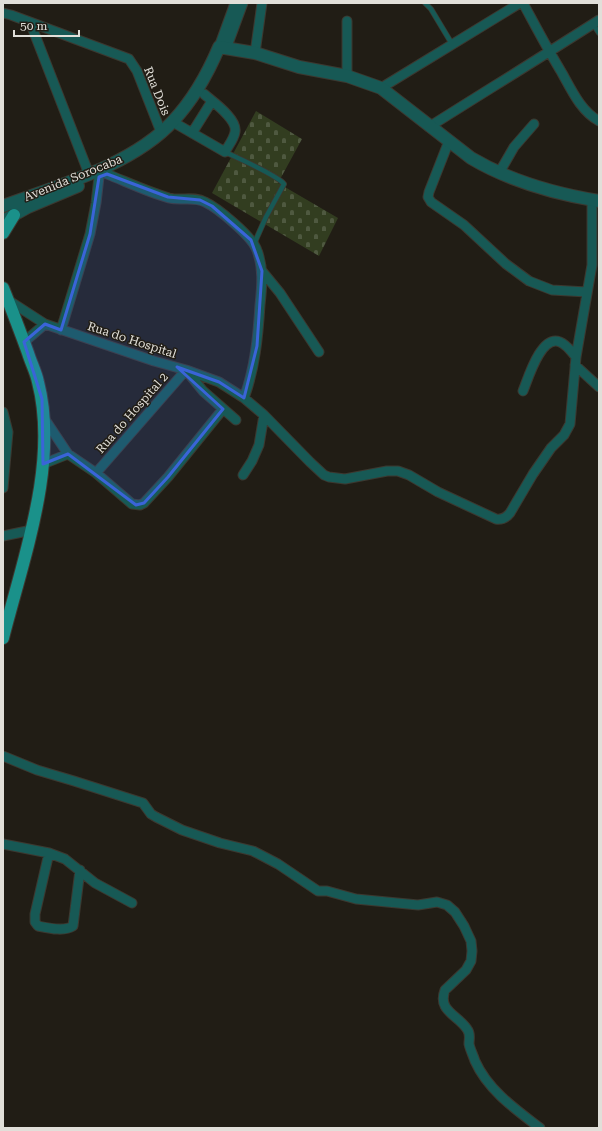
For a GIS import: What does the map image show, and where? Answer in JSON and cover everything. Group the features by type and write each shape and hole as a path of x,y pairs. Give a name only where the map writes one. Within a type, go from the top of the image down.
{"main road":[{"path":"3,233 14,215"},
{"path":"3,288 38,381 44,418 43,464 32,530 3,638"}],"street":[{"path":"192,133 208,98 235,3"},
{"path":"176,124 223,48 243,3"},
{"path":"255,53 262,3"},
{"path":"380,88 522,3 581,105 590,115 599,121"},
{"path":"3,13 30,22 98,175 168,197 194,199 206,202 227,218 254,244 262,271 257,346 253,371 244,398"},
{"path":"347,21 347,76"},
{"name":"Rua Dois","path":"30,22 129,59 137,71 163,135"},
{"path":"430,127 596,22"},
{"path":"186,370 219,382 244,398 264,415 318,469 329,477 345,479 387,471 398,471 409,475 445,496 496,519 505,518 533,474 551,448 560,440 570,424 576,361 592,265 595,201 528,184 499,173 471,158 380,88 347,76 299,67 255,53 223,48"},
{"path":"163,135 208,98"},
{"path":"176,124 225,152 235,133 235,127 231,118 208,98"},
{"path":"499,173 514,147 534,124"},
{"name":"Avenida Sorocaba","path":"3,206 98,175 115,162 163,135"},
{"name":"Avenida Sorocaba","path":"3,221 28,207 143,154 163,135"},
{"path":"449,141 429,192 428,197 431,202 464,225 517,273 529,281 552,290 587,292"},
{"name":"Avenida Sorocaba","path":"61,330 90,234 96,203 98,175"},
{"path":"262,271 280,293 318,352"},
{"name":"Rua do Hospital","path":"8,300 45,324 154,361 186,370 203,391 236,420"},
{"path":"24,342 45,324"},
{"path":"523,391 536,358 544,347 549,343 556,341 566,346 576,361 599,387"},
{"name":"Rua do Hospital 2","path":"96,473 186,370"},
{"path":"44,418 68,454 96,473 124,498 134,505 140,506 168,477 223,409"},
{"path":"3,412 8,432 3,488"},
{"path":"243,475 252,461 259,445 264,415"},
{"path":"43,464 68,454"},
{"path":"3,536 32,530"},
{"path":"3,756 33,769 144,804 153,816 182,830 258,854 278,864 318,891 327,891 356,899 411,905 437,902 451,907 460,918 469,935 472,946 472,956 466,970 445,990 445,1007 467,1029 472,1054 479,1070 488,1084 516,1110 540,1128"},
{"path":"3,844 49,853 65,859 95,882 132,903"},
{"path":"49,853 35,914 35,922 38,926 60,929 67,929 73,926 80,870"}],"lane":[{"path":"425,3 432,9 452,44"},
{"path":"596,22 599,33"},
{"path":"225,152 269,174 284,184 266,217 254,244"}],"highlighted area":[{"path":"107,174 168,197 200,200 212,206 251,240 262,271 257,346 244,398 219,382 177,367 223,409 168,477 144,503 136,505 68,454 43,464 42,399 24,342 45,324 61,330 90,234 99,177"}],"green space":[{"path":"256,111 302,139 278,183 338,218 319,256 212,193"}]}
